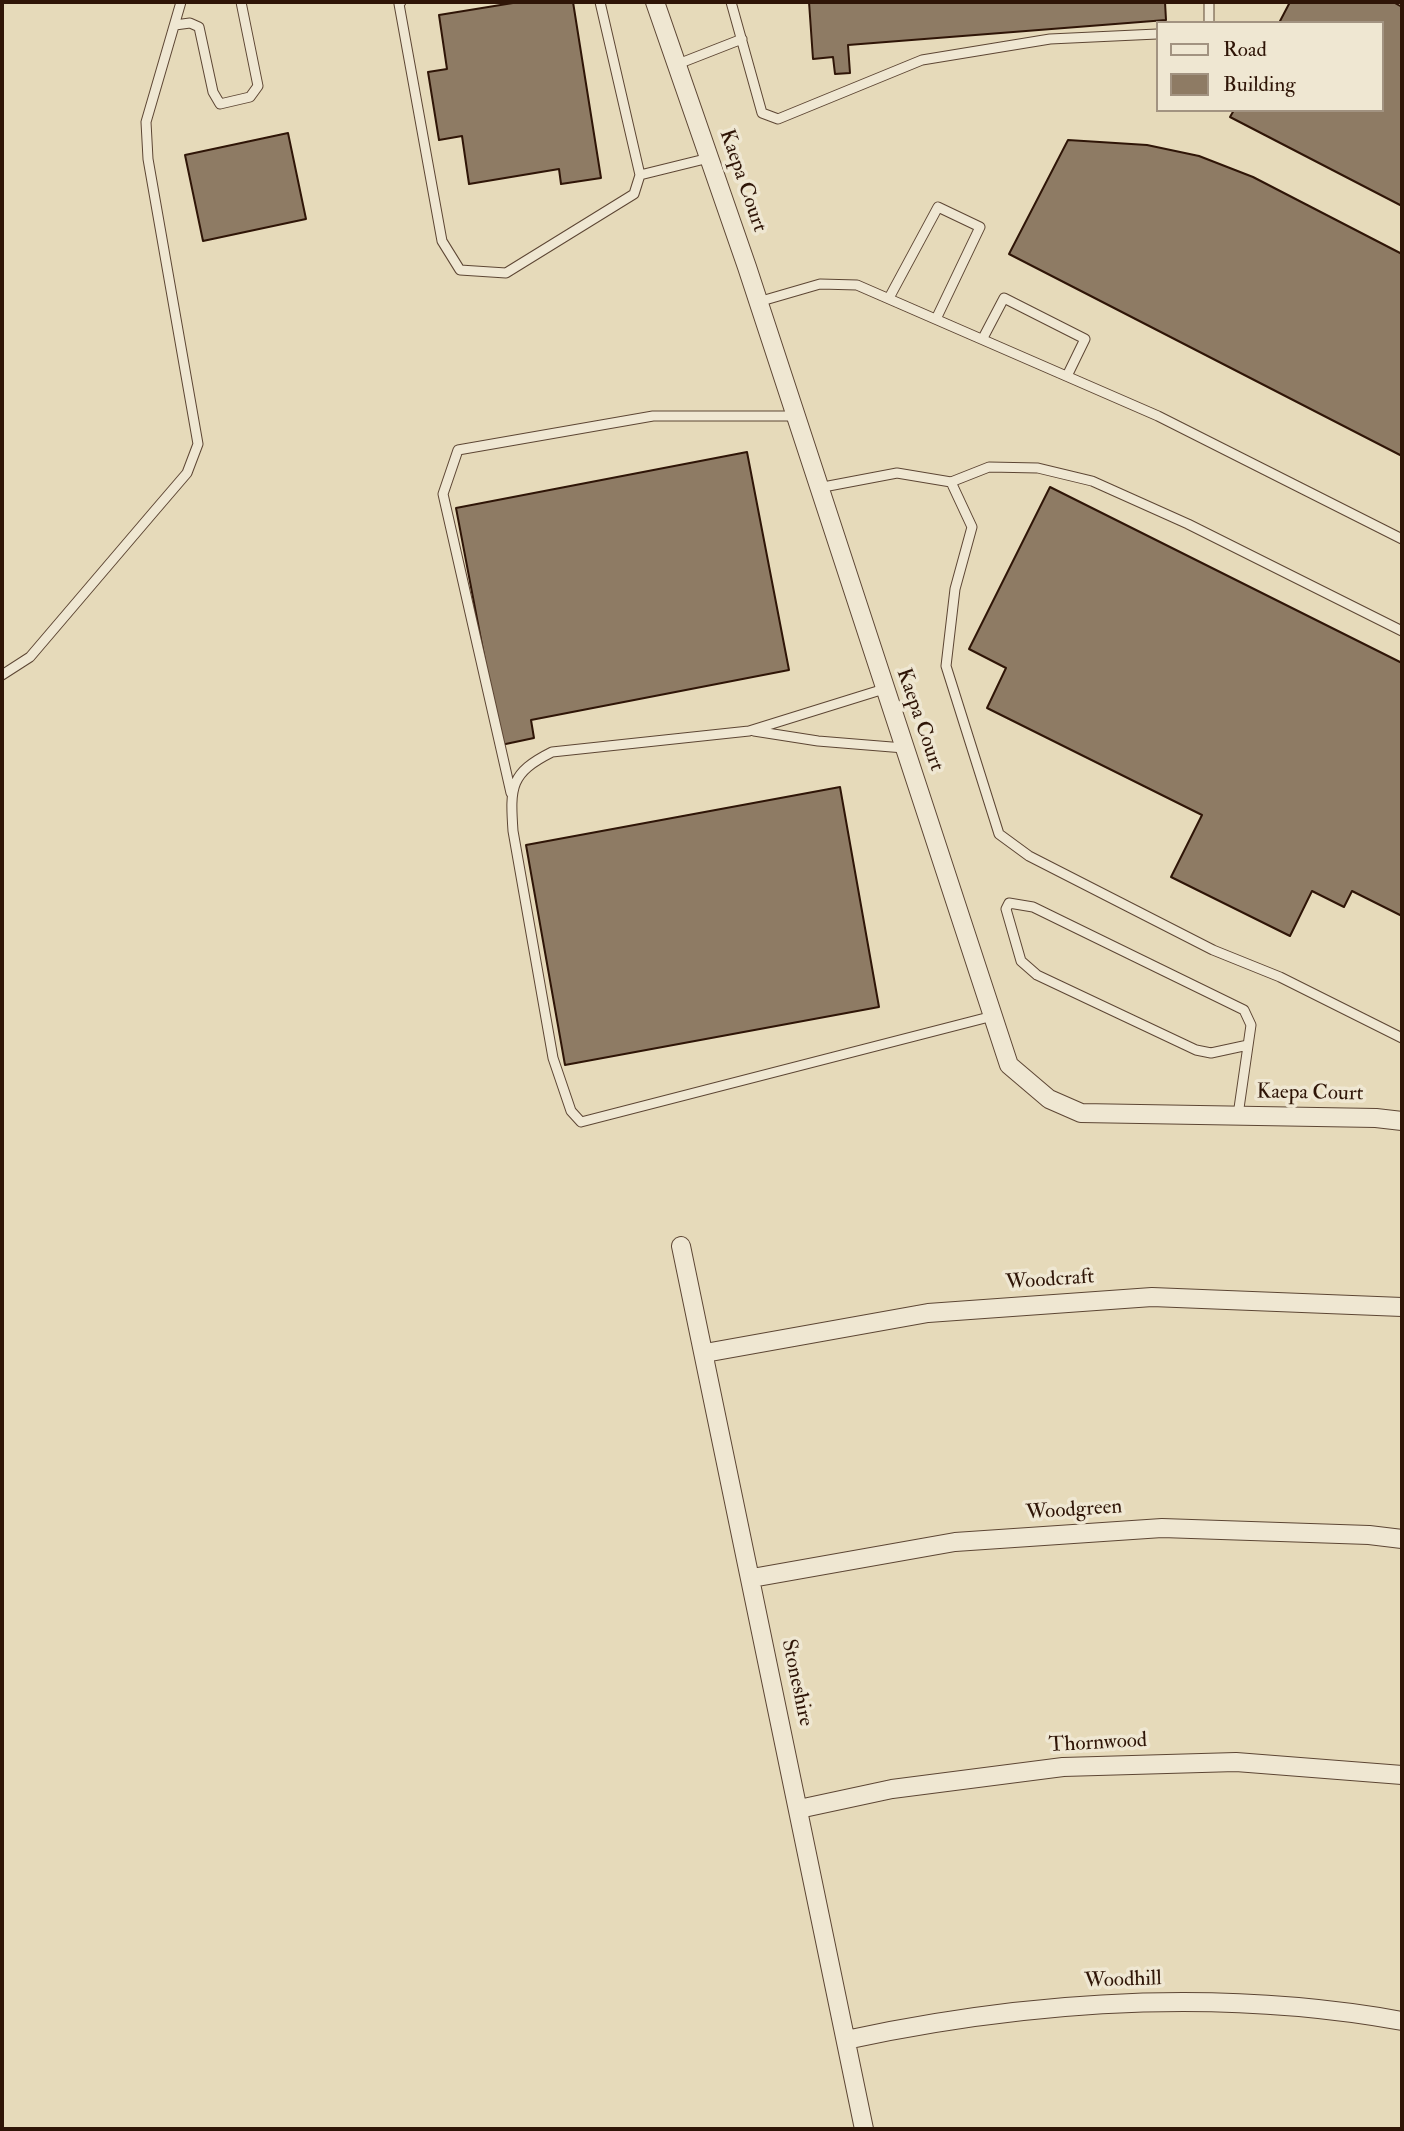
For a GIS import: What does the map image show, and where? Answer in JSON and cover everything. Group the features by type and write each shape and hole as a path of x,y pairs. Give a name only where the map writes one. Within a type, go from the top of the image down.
{"street":[{"name":"Kaepa Court","path":"655,2 758,302 1009,1065 1049,1099 1081,1114 1376,1118 1402,1121"},
{"name":"Stoneshire","path":"681,1246 864,2129"},
{"name":"Woodcraft","path":"705,1353 928,1313 1152,1297 1402,1307"},
{"name":"Woodgreen","path":"751,1578 956,1542 1162,1528 1369,1535 1402,1539"},
{"name":"Thornwood","path":"799,1810 892,1789 1063,1767 1236,1762 1402,1775"},
{"name":"Woodhill","path":"846,2040 905,2028 1067,2006 1203,2001 1352,2012 1402,2021"}],"lane":[{"path":"2,675 30,657 158,507 187,472 198,444 148,159 146,122 181,2"},
{"path":"175,25 190,23 200,27 213,92 219,104 250,97 258,86 241,2"},
{"path":"401,2 399,4 442,241 460,270 506,273 634,194 640,175 600,2"},
{"path":"731,2 762,113 778,119 922,60 1050,39 1156,34"},
{"path":"1209,2 1209,21"},
{"path":"678,65 742,39"},
{"path":"640,175 709,158"},
{"path":"890,298 938,207 981,227 937,317"},
{"path":"758,302 820,284 857,285 937,317 1158,416 1402,539"},
{"path":"983,338 1004,298 1085,339 1067,376"},
{"path":"794,416 653,416 458,450 443,494 511,793 513,831 553,1058 571,1111 581,1122 993,1016"},
{"path":"818,488 897,474 951,482 989,467 1038,468 1092,481 1188,524 1402,631"},
{"path":"951,482 972,527 955,589 946,666 999,834 1029,856 1213,950 1280,977 1402,1038"},
{"path":"511,793 527,765 552,752 749,731 884,689"},
{"path":"749,731 818,741 904,748"},
{"path":"1238,1115 1251,1025 1249,1018 1232,1003 1033,907 1009,902 1006,909 1021,961 1037,975 1196,1050 1211,1053 1248,1045"}],"building":[{"path":"519,2 573,2 601,178 561,184 559,169 469,184 462,136 439,140 428,72 447,69 439,15"},
{"path":"809,2 1165,2 1166,20 848,45 850,73 835,74 833,57 813,59"},
{"path":"1290,2 1393,2 1402,7 1402,206 1230,117 1233,112 1383,112 1383,21 1280,21"},
{"path":"288,133 306,219 203,241 185,155"},
{"path":"1068,140 1147,145 1199,156 1253,177 1402,254 1402,456 1009,254"},
{"path":"747,452 789,670 531,720 534,738 501,745 456,508"},
{"path":"1050,487 1402,663 1402,916 1352,891 1344,907 1312,891 1290,936 1171,877 1202,815 987,708 1006,668 969,649"},
{"path":"840,787 879,1007 565,1065 526,845"}]}
